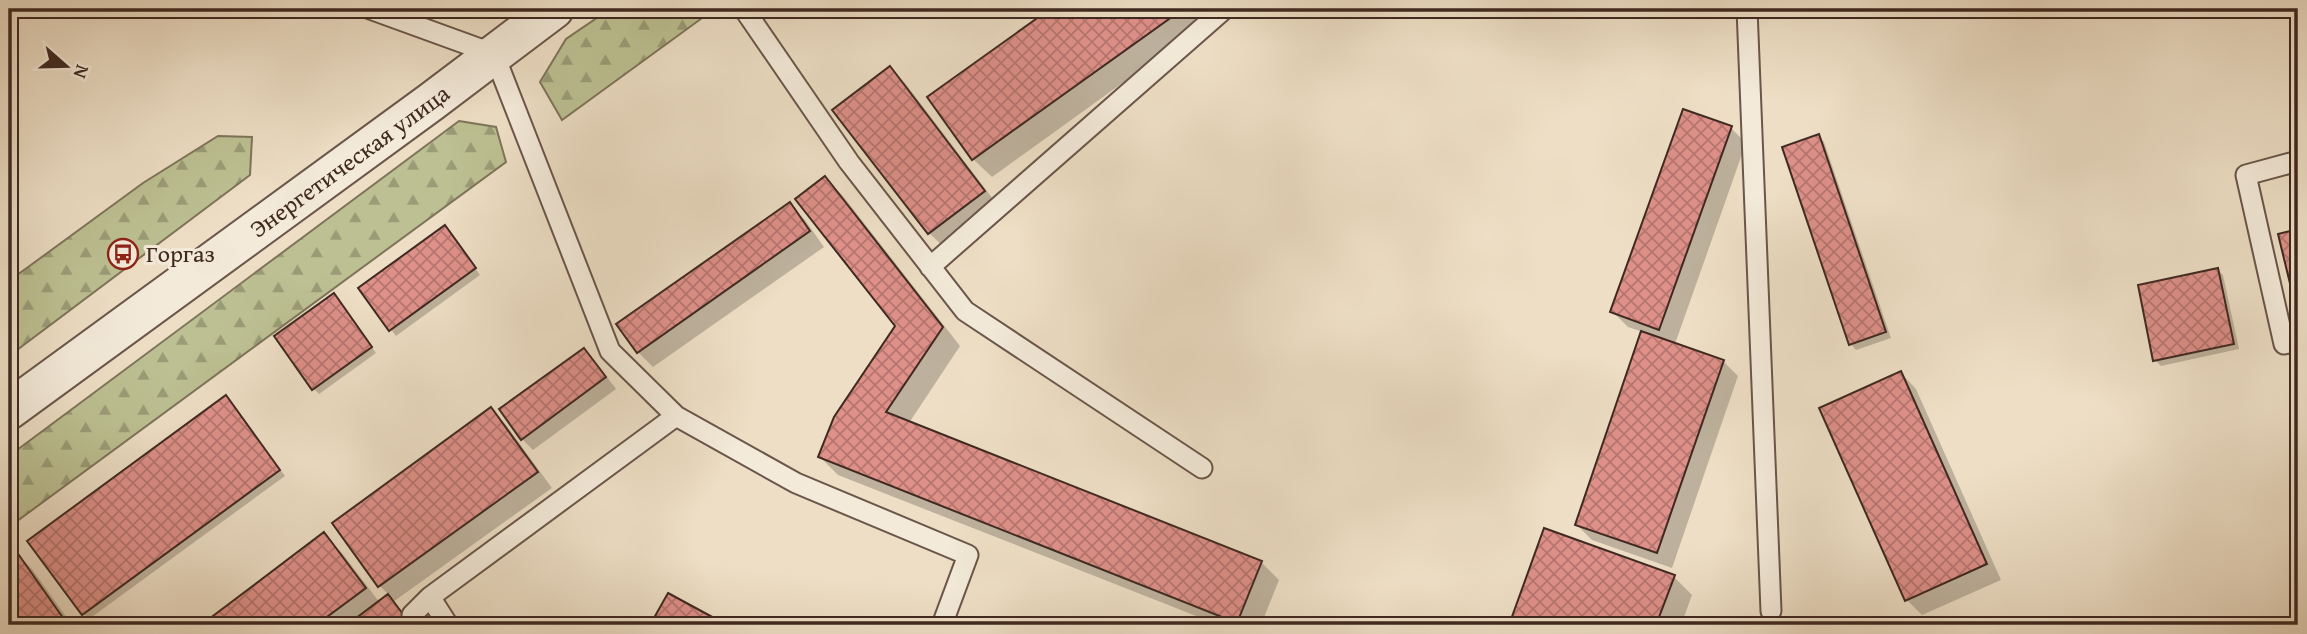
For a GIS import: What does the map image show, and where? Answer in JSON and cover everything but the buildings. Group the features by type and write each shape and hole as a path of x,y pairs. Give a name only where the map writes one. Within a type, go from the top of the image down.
{"street":[{"name":"Энергетическая улица","path":"9,410 554,9"}],"lane":[{"path":"370,9 494,54 610,351 676,416 796,484 968,555 942,625"},
{"path":"744,9 849,162 965,311 1202,468"},
{"path":"1747,9 1771,611"},
{"path":"930,267 1222,11"},
{"path":"2298,161 2246,175 2284,344 2298,341"},
{"path":"412,615 430,597 676,416"},
{"path":"430,597 448,625"}],"green space":[{"path":"610,9 705,9 709,13 562,120 540,82 566,39"},
{"path":"459,121 496,127 506,162 9,527 9,456"},
{"path":"218,136 252,137 250,175 9,356 9,281 143,183"}],"place":[{"name":"Горгаз","path":"123,254"}]}
